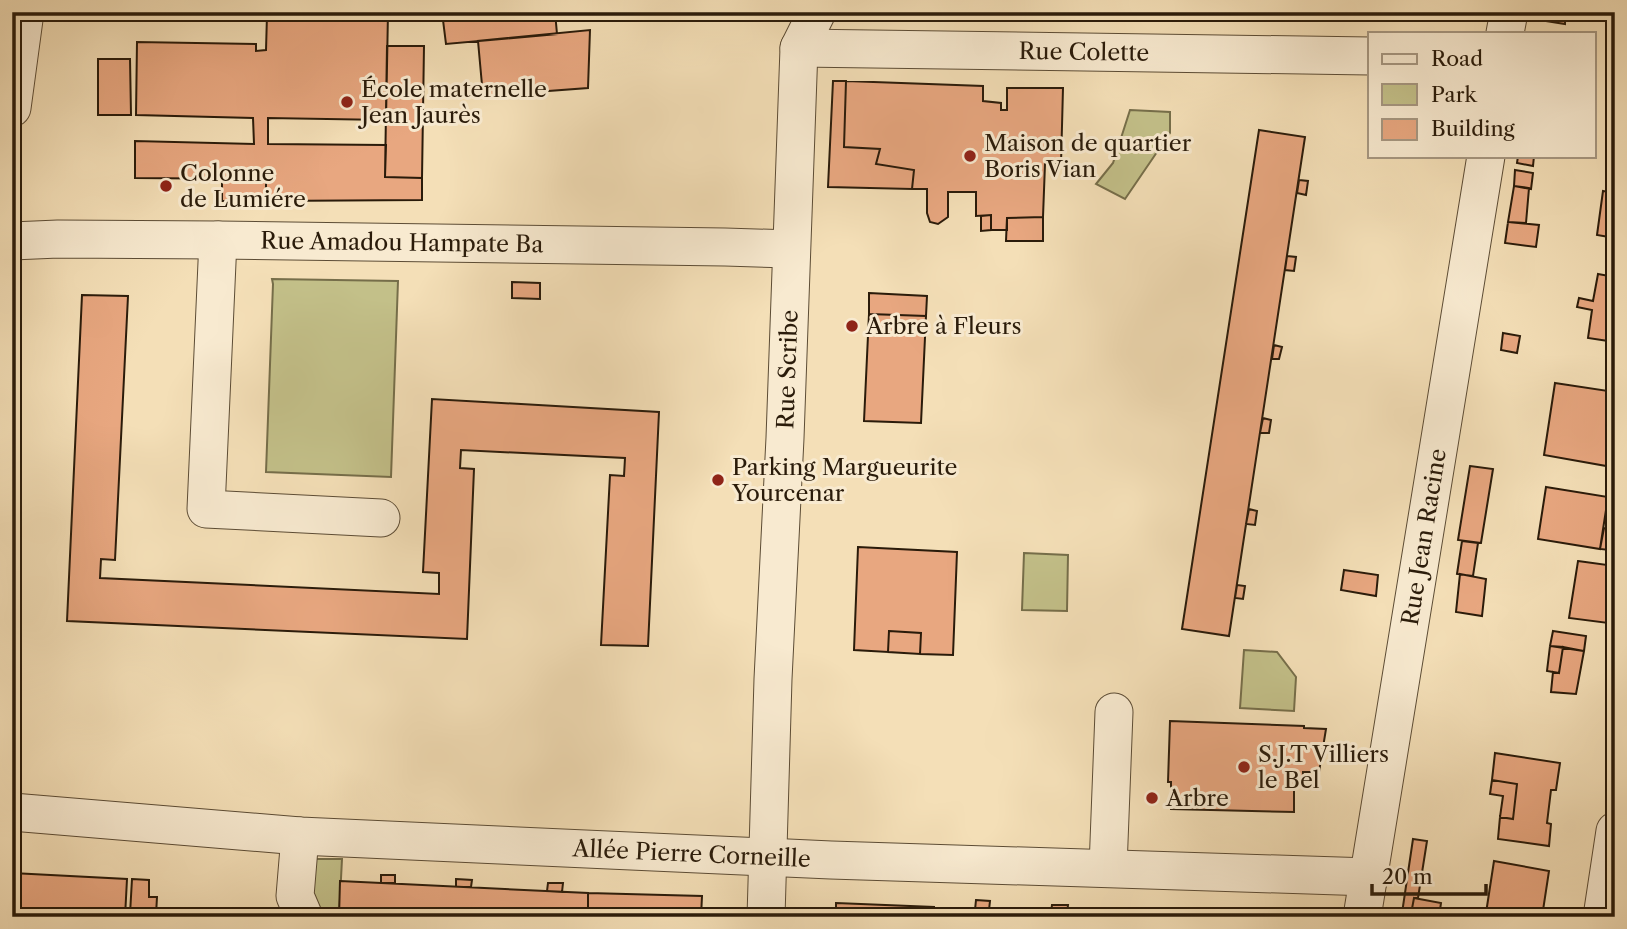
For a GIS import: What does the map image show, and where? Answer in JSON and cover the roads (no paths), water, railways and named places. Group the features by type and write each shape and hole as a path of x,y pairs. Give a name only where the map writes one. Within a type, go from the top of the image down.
{"street":[{"path":"12,108 25,12"},
{"name":"Rue Scribe","path":"766,917 799,48 817,12"},
{"path":"1505,32 1509,12"},
{"name":"Rue Colette","path":"799,48 1368,55"},
{"name":"Rue Jean Racine","path":"1362,917 1486,158"},
{"path":"218,240 206,509 381,518"},
{"name":"Rue Amadou Hampate Ba","path":"12,241 218,240 791,249"},
{"path":"1108,868 1114,712"},
{"name":"Allée Pierre Corneille","path":"12,812 300,836 768,858 1370,877"},
{"path":"1602,917 1615,831"},
{"path":"300,836 295,896 304,917"}],"place":[{"name":"École maternelle Jean Jaurès","path":"347,102"},
{"name":"Maison de quartier Boris Vian","path":"970,156"},
{"name":"Colonne de Lumiére","path":"166,186"},
{"name":"Arbre à Fleurs","path":"852,326"},
{"name":"Parking Margueurite Yourcenar","path":"718,480"},
{"name":"S.J.T Villiers le Bel","path":"1244,767"},
{"name":"Arbre","path":"1152,798"}]}
